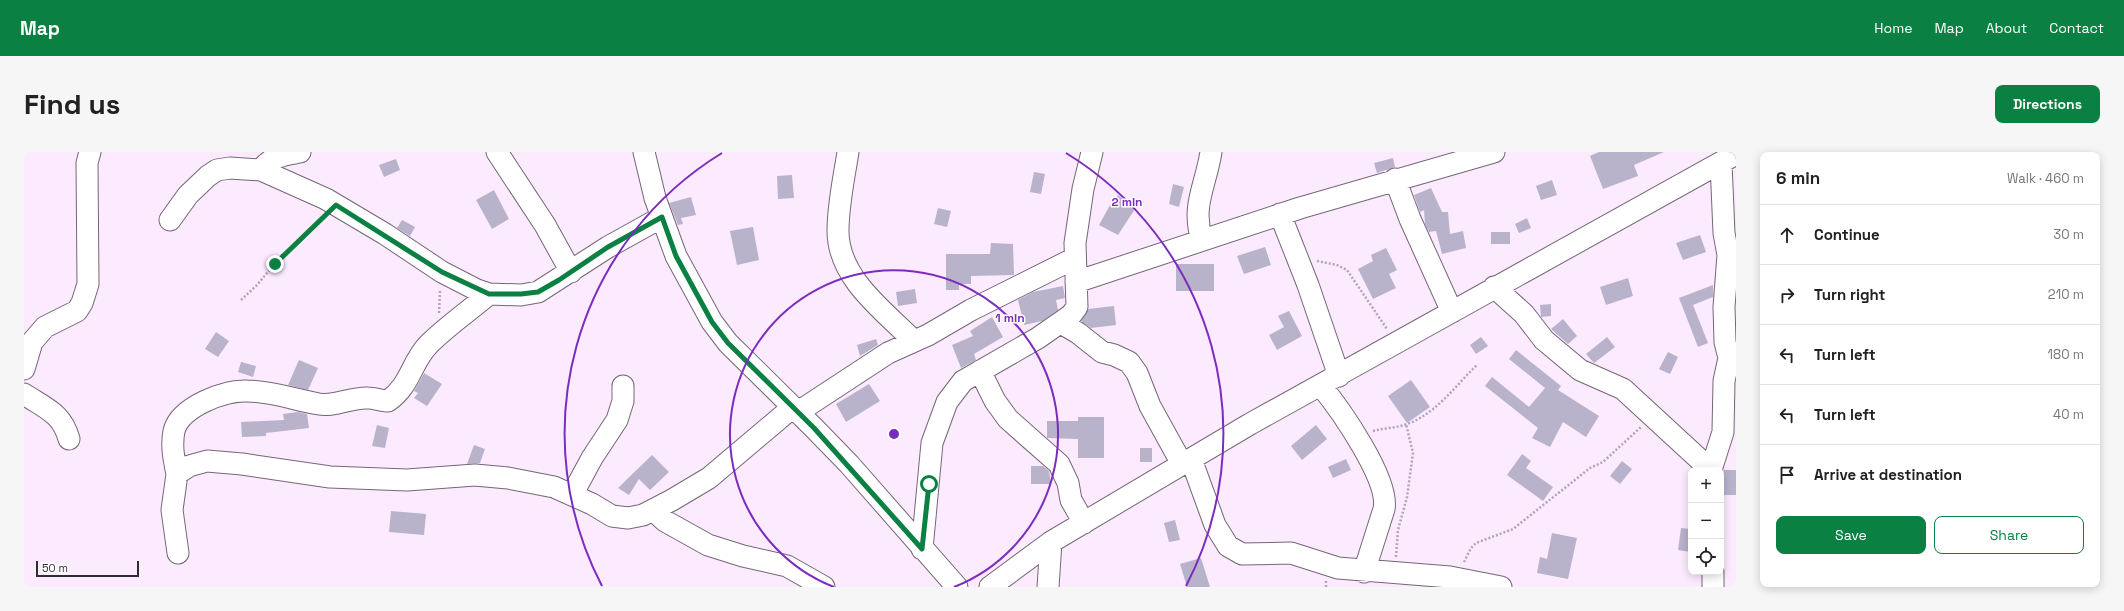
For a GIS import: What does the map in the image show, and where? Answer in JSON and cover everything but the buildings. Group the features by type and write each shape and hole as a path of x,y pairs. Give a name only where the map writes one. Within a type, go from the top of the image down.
{"street":[{"path":"24,369 32,342 45,327 77,311 82,303 88,284 87,163 90,152"},
{"path":"261,170 266,163 276,157 300,152"},
{"path":"497,152 545,225 571,272"},
{"path":"644,152 662,217 676,256 712,322 728,343 849,464 922,549 957,587"},
{"path":"848,152 839,207 838,232 841,254 853,276 872,301 914,341"},
{"path":"922,549 932,443 947,402 963,381 1061,323 1071,315 1077,307 1078,294 1075,258 1083,189 1092,152"},
{"path":"1202,240 1198,227 1198,206 1212,152"},
{"path":"1076,282 1280,214 1395,179 1494,152"},
{"path":"990,587 1051,542 1186,462 1728,158"},
{"path":"1712,467 1723,432 1724,381 1729,358 1725,342 1724,307 1728,255 1724,233 1728,158"},
{"path":"170,220 188,195 208,176 217,170 230,168 261,170 336,205 442,272 489,294 521,294 538,292 608,247 662,217"},
{"path":"1395,179 1410,219 1452,312"},
{"path":"1280,214 1339,376"},
{"path":"177,474 188,466 207,461 242,464 330,477 407,480 475,475 508,478 554,487 592,504 612,516 628,518 643,515 709,478 796,410 888,353 914,341 997,296 1075,258"},
{"path":"1494,288 1524,314 1544,340 1580,370 1623,390 1654,415 1708,467"},
{"path":"178,553 172,510 177,474 172,449 174,431 180,418 193,408 216,396 246,390 287,396 321,404 368,398 379,401 388,401 403,389 428,344 489,294"},
{"path":"1061,323 1078,333 1102,352 1114,354 1128,362 1137,373 1150,406 1186,462 1215,525 1228,546 1242,554 1291,554 1338,568 1364,572 1450,577 1501,587"},
{"path":"980,371 995,401 1008,419 1059,464 1068,483 1072,500 1084,523"},
{"path":"572,495 592,458 617,420 624,401 623,386"},
{"path":"1321,386 1337,406 1355,435 1379,481 1386,502 1364,572"},
{"path":"24,394 58,416 65,425 69,439"},
{"path":"653,510 666,521 708,545 736,554 788,566 824,587"},
{"path":"1048,587 1051,542"},
{"path":"1713,575 1713,587"}],"path":[{"path":"241,300 282,256 298,243 336,205"},
{"path":"1298,263 1323,261 1347,270 1366,295 1396,343"},
{"path":"435,339 439,319 442,272"},
{"path":"1355,435 1406,424 1424,416 1477,365"},
{"path":"1450,577 1466,561 1471,548 1476,543 1516,526 1590,468 1603,462 1654,415"},
{"path":"1394,573 1398,530 1407,497 1413,453 1406,424"}],"route":[{"path":"275,264 312,230 336,205 385,234 442,272 477,290 489,294 521,294 538,292 559,280 608,247 662,217 676,256 712,322 728,343 849,464 922,549 929,484"}]}
